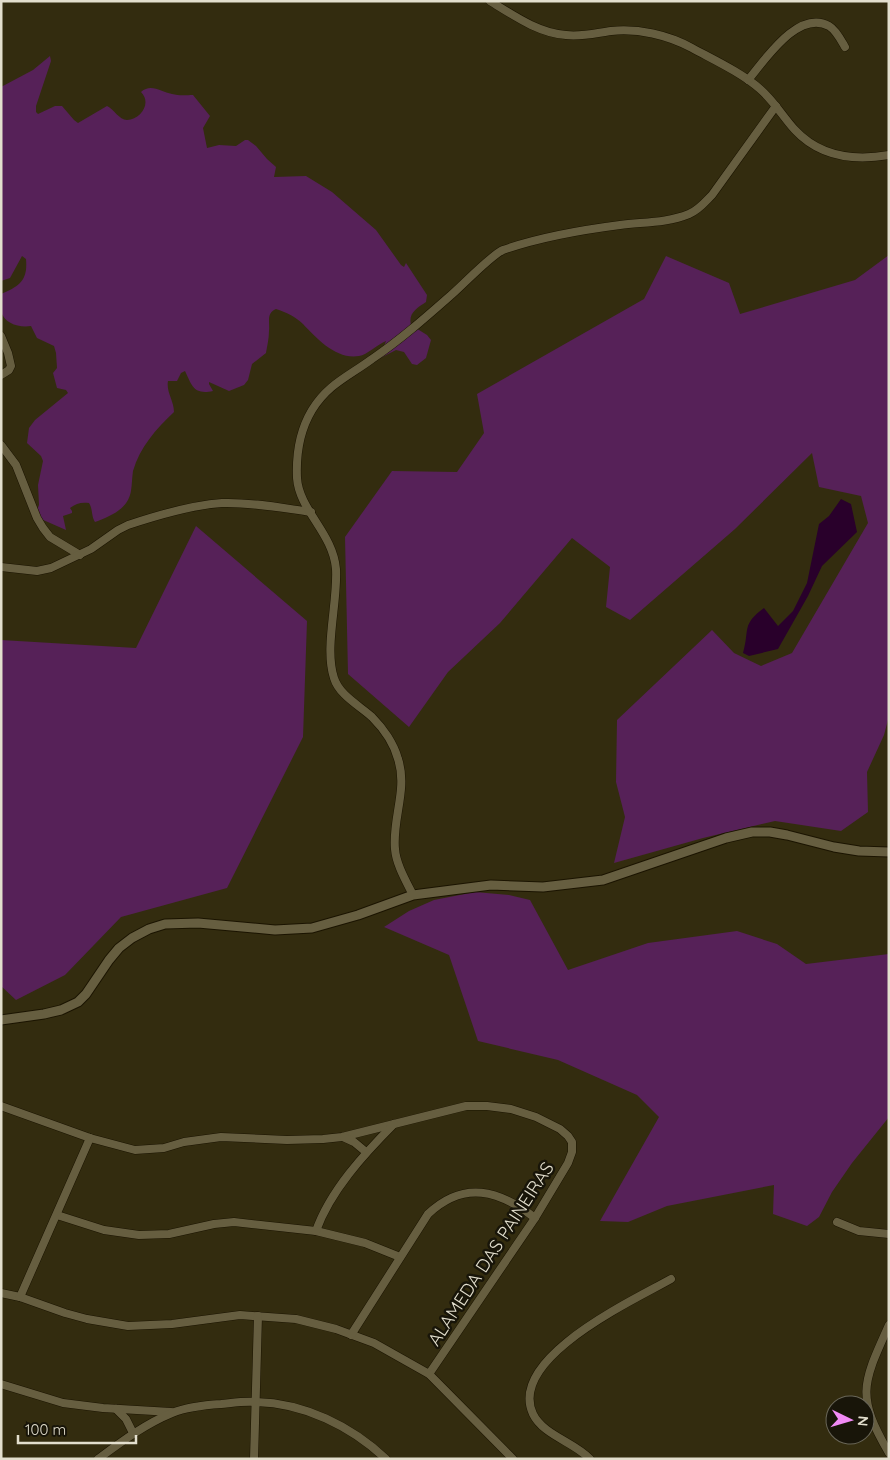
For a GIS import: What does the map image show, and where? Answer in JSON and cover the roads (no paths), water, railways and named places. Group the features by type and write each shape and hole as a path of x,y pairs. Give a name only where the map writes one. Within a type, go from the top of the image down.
{"street":[{"path":"490,1 530,24 549,32 566,36 631,31 652,33 671,39 691,47 748,80 768,96 795,131 820,150 852,158 889,155"},
{"path":"748,80 784,38 801,26 812,22 829,26 835,31 845,48"},
{"path":"413,895 395,852 395,833 400,803 401,778 399,761 393,747 379,725 342,692 334,680 331,657 336,566 326,536 301,494 297,480 300,438 312,410 329,388 349,373 371,361 414,328 497,253 570,232 664,220 691,213 702,206 776,106"},
{"path":"1,336 11,366 9,370 1,375"},
{"path":"1,445 16,465 37,518 43,528 50,537 80,555"},
{"path":"1,567 44,570 80,555 128,526 211,504 238,504 311,512"},
{"path":"1,1020 44,1014 61,1010 78,1002 86,994 119,948 132,938 157,926 182,922 275,930 299,930 326,925 413,895 491,885 543,887 603,880 726,838 752,832 770,832 787,835 834,847 859,851 889,852"},
{"name":"ALAMEDA DAS PAINEIRAS","path":"2,1108 90,1138 135,1150 164,1148 184,1142 221,1137 324,1140 466,1106 511,1109 536,1117 560,1129 572,1142 572,1152 568,1163 535,1218 429,1374"},
{"path":"316,1231 322,1216 366,1152 394,1124"},
{"path":"370,1130 377,1141"},
{"path":"342,1137 354,1142 366,1152"},
{"path":"20,1297 90,1138"},
{"path":"351,1335 428,1214 448,1198 474,1192 492,1194 520,1206 535,1218"},
{"path":"57,1214 104,1230 140,1235 169,1234 214,1224 234,1222 316,1231 364,1243 400,1257"},
{"path":"837,1222 859,1231 889,1234"},
{"path":"590,1459 580,1449 540,1424 533,1414 531,1395 538,1371 555,1352 583,1330 671,1279"},
{"path":"1,1293 20,1297 87,1319 128,1326 172,1324 240,1315 319,1324 374,1344 429,1374 513,1459"},
{"path":"254,1459 258,1316"},
{"path":"889,1325 872,1360 865,1393 871,1419 889,1453"},
{"path":"1,1384 63,1403 116,1409 173,1412 207,1405 256,1402 299,1409 335,1422 354,1433 386,1459"},
{"path":"116,1409 126,1418 133,1433"},
{"path":"137,1410 145,1417 147,1426"},
{"path":"98,1459 133,1433 173,1412"}]}
